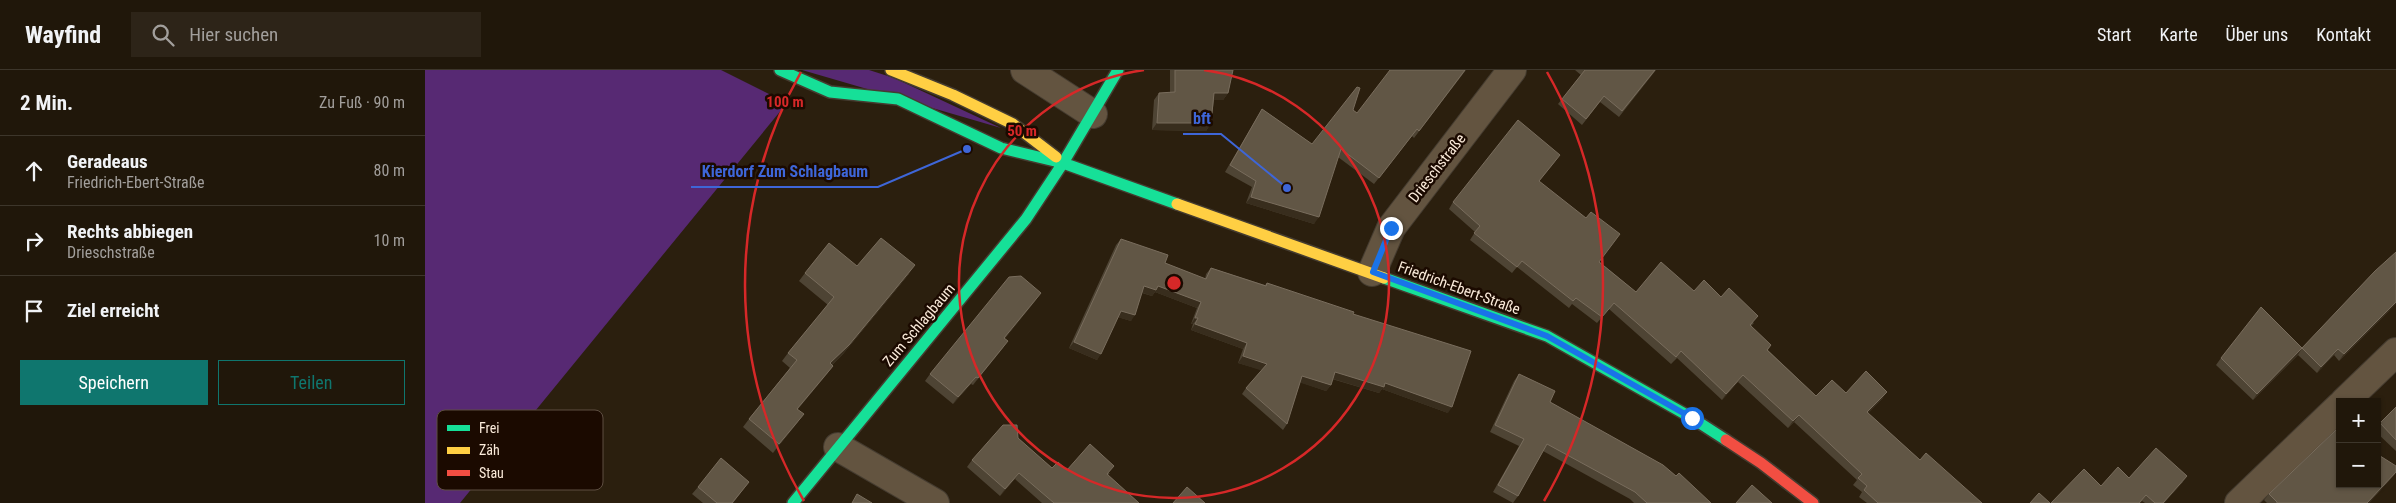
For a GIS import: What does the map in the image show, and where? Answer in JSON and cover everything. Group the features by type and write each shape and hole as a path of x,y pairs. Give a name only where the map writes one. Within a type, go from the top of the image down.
{"main road":[{"name":"Friedrich-Ebert-Straße","path":"780,70 830,92 898,99 1001,148 1063,163 1373,272 1547,336 1692,418 1761,464 1813,503"},
{"name":"Friedrich-Ebert-Straße","path":"891,70 953,95 1013,124 1063,163"},
{"name":"Zum Schlagbaum","path":"793,503 1026,219 1063,163 1118,70"}],"street":[{"path":"1025,70 1093,114"},
{"name":"Drieschstraße","path":"1373,272 1391,228 1512,70"},
{"path":"2348,398 2396,352"},
{"path":"2239,503 2336,410"},
{"path":"838,447 935,503"}],"shaded area":[{"path":"425,70 721,70 787,103 536,410 437,410 437,490 471,490 460,503 425,503"},
{"path":"802,70 869,70 894,78 1001,128"}],"building":[{"path":"1175,70 1233,70 1228,93 1214,93 1211,123 1157,123 1159,93 1175,92"},
{"path":"1390,70 1465,70 1419,131 1417,129 1379,178 1341,149 1319,217 1251,197 1256,181 1230,165 1262,109 1312,144 1357,87 1360,88 1353,110 1357,113"},
{"path":"1585,70 1655,70 1622,111 1604,96 1586,119 1562,99"},
{"path":"1518,120 1560,155 1539,181 1586,218 1591,212 1620,234 1599,262 1636,292 1661,262 1694,291 1704,280 1721,297 1729,288 1758,316 1750,325 1771,345 1767,350 1816,396 1832,380 1846,393 1866,371 1887,392 1867,412 1920,460 1926,453 1982,503 1878,503 1864,490 1867,486 1858,478 1862,474 1799,415 1793,421 1743,375 1726,394 1681,351 1676,357 1614,303 1602,317 1576,298 1573,301 1522,261 1517,267 1474,233 1480,226 1453,202"},
{"path":"881,238 915,265 849,345 830,363 833,366 797,409 804,414 779,444 749,419 797,360 788,353 834,297 805,273 829,243 857,266"},
{"path":"1121,239 1168,255 1165,263 1206,279 1211,268 1266,286 1267,283 1354,312 1353,314 1471,351 1452,407 1385,383 1384,387 1335,372 1331,385 1302,376 1287,424 1246,388 1267,364 1243,356 1247,343 1195,324 1198,318 1195,318 1201,302 1158,286 1156,290 1144,286 1135,315 1121,311 1101,354 1074,342"},
{"path":"2396,252 2396,302 2344,354 2338,349 2321,367 2302,348 2375,271"},
{"path":"1021,276 1041,293 1004,338 1008,341 978,378 976,377 958,397 930,374 1009,277"},
{"path":"2261,307 2302,348 2257,394 2221,358"},
{"path":"1519,374 1555,391 1550,402 1663,465 1676,476 1679,473 1711,503 1647,503 1635,492 1547,444 1518,496 1498,485 1524,439 1495,425"},
{"path":"2396,407 2396,440 2381,424"},
{"path":"1003,425 1017,425 1018,438 1052,468 1058,462 1067,470 1090,444 1114,466 1107,474 1139,503 1054,503 1019,473 1005,489 972,460"},
{"path":"2336,430 2336,488 2381,488 2381,457 2396,466 2396,472 2367,503 2277,503 2269,494"},
{"path":"2156,448 2187,476 2163,503 2155,503 2146,495 2139,503 2051,503 2084,469 2101,486 2118,467 2129,478"},
{"path":"721,458 749,482 732,503 717,503 698,487"},
{"path":"1752,485 1772,503 1736,503"},
{"path":"1187,487 1205,503 1173,503"},
{"path":"2039,493 2050,503 2030,503"},
{"path":"857,494 872,503 852,503"}],"traffic: fast":[{"path":"780,70 830,92 898,99 1001,148 1063,163 1177,204"},
{"path":"793,503 1026,219 1063,163 1118,70"},
{"path":"1384,278 1547,336 1692,418 1726,440"}],"traffic: slow":[{"path":"891,70 953,95 1013,124 1056,157"},
{"path":"1177,204 1384,278"}],"traffic: jam":[{"path":"1726,440 1761,463 1813,503"}],"place":[{"name":"Kierdorf Zum Schlagbaum","path":"967,149"},
{"name":"bft","path":"1287,188"}],"route":[{"path":"1391,228 1373,272 1547,336 1692,418"}]}
